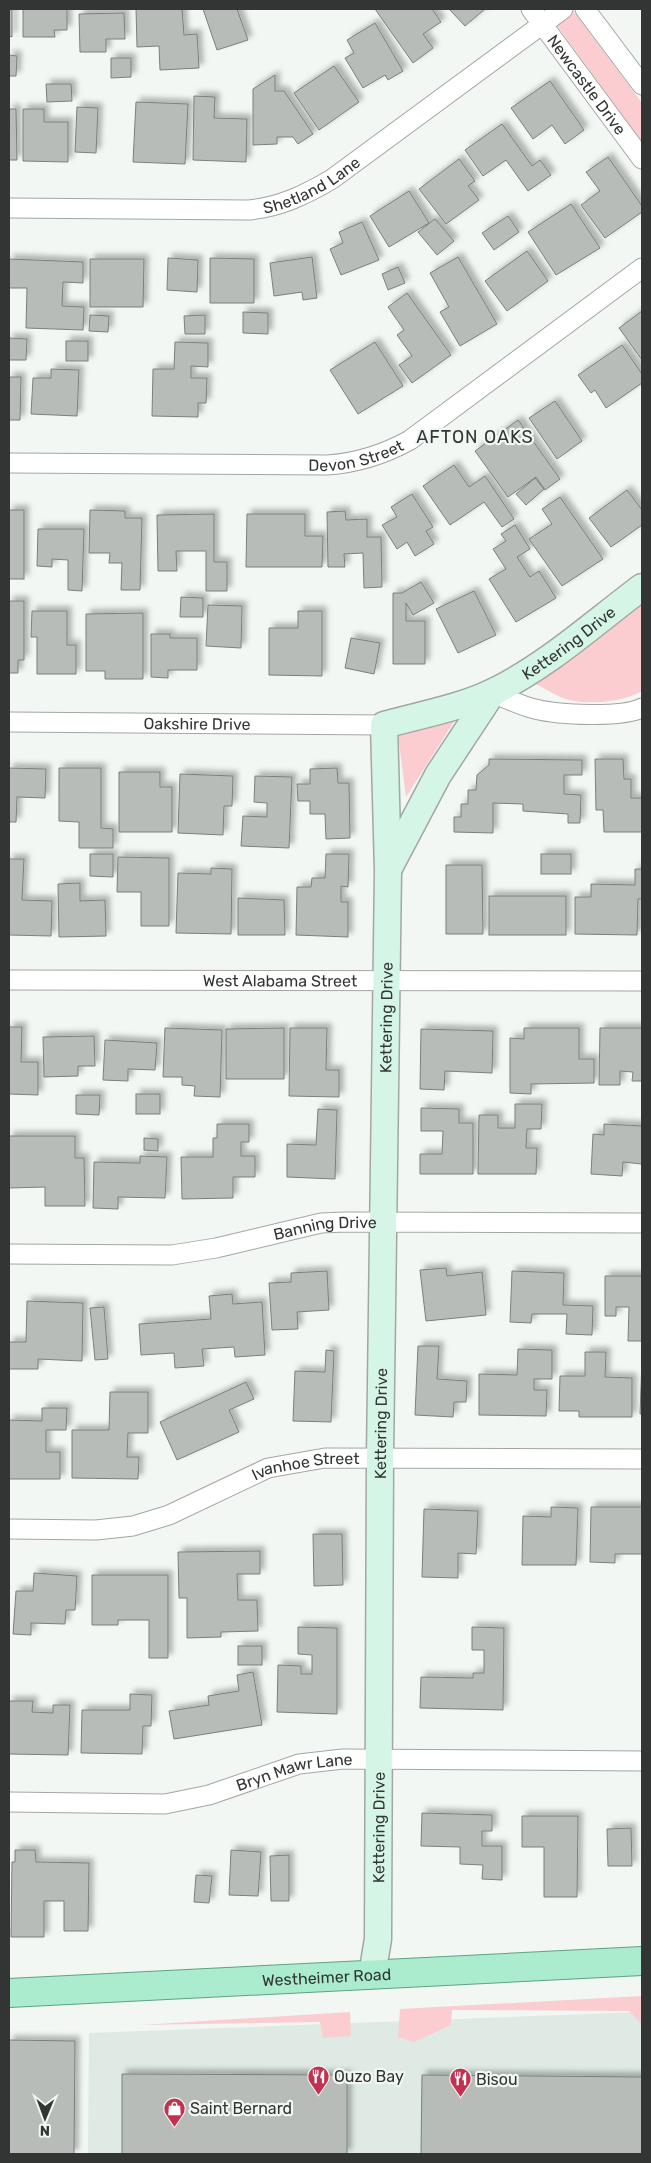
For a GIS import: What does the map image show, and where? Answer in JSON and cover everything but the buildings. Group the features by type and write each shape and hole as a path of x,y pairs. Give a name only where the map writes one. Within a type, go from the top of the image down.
{"main road":[{"name":"Westheimer Road","path":"9,1993 642,1961"}],"street":[{"name":"Shetland Lane","path":"9,208 249,210 282,204 302,196 332,179 537,16 563,9"},
{"path":"585,9 642,86"},
{"name":"Newcastle Drive","path":"537,16 642,159"},
{"name":"Devon Street","path":"9,463 327,465 352,463 371,458 410,440 642,268"},
{"name":"Kettering Drive","path":"372,1975 378,1939 377,1758 388,871 384,725 456,706 492,693 528,673 642,587"},
{"name":"Kettering Drive","path":"492,693 535,709 576,714 633,712 642,708"},
{"name":"Kettering Drive","path":"388,871 438,775 492,693"},
{"name":"Oakshire Drive","path":"9,722 384,725"},
{"name":"West Alabama Street","path":"9,980 642,981"},
{"name":"Banning Drive","path":"9,1254 172,1255 216,1248 321,1223 642,1223"},
{"name":"Ivanhoe Street","path":"9,1529 96,1530 133,1526 169,1515 268,1468 325,1458 642,1460"},
{"name":"Bryn Mawr Lane","path":"9,1802 165,1804 209,1795 299,1764 322,1760 377,1758 642,1761"}],"shaded area":[{"path":"545,9 572,9 642,103 642,142"},
{"path":"642,604 642,691 626,698 606,702 577,702 565,699 536,684 536,679"},
{"path":"455,720 406,797 398,735"},
{"path":"642,1996 642,2024 629,2011 452,2010 451,2025 414,2042 398,2037 400,2009"},
{"path":"350,2012 351,2036 323,2038 320,2022 141,2025"},
{"path":"642,2012 642,2154 88,2154 89,2033"}],"place":[{"name":"Ouzo Bay","path":"318,2095"},
{"name":"Bisou","path":"460,2098"},
{"name":"Saint Bernard","path":"174,2127"}],"district":[{"name":"AFTON OAKS","path":"475,437"}]}
